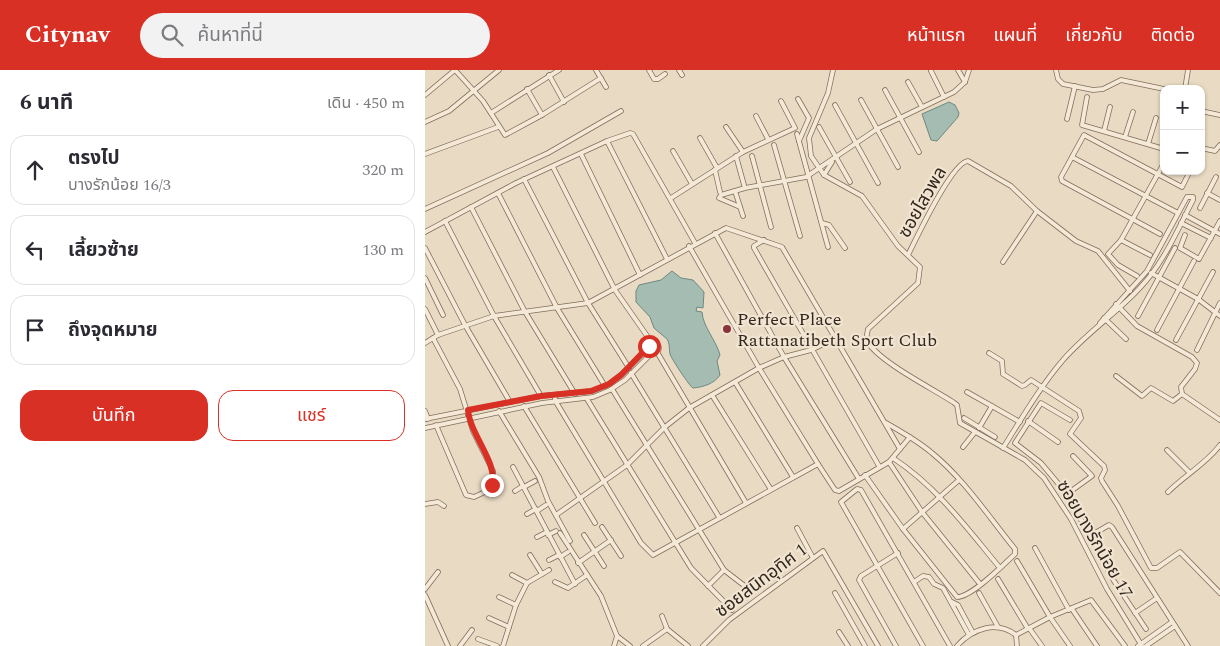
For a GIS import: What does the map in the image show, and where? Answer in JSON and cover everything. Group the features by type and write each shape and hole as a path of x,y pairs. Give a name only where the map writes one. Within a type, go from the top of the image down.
{"street":[{"path":"425,95 455,70 491,113 502,134 508,134 601,78"},
{"path":"425,122 449,111 499,70"},
{"path":"491,113 559,70"},
{"path":"596,70 606,87"},
{"path":"649,70 654,79 665,74"},
{"path":"679,70 681,75"},
{"name":"ซอยบางรักน้อย 17","path":"833,70 828,93 809,138 811,156 823,175 862,196 886,231 920,267 917,282 868,329 866,340 869,347 953,402 957,406 960,423 1025,460 1044,478 1075,526 1107,588 1140,645"},
{"path":"958,70 965,82"},
{"path":"740,207 719,198 721,195 735,191 809,176 817,168 835,160 877,130 944,97 965,82 969,70"},
{"path":"1055,70 1058,79 1063,84 1093,90 1103,89 1121,80 1160,88"},
{"path":"1186,85 1188,70"},
{"path":"931,71 944,97"},
{"path":"549,75 564,102"},
{"path":"907,82 922,108"},
{"path":"1067,119 1075,86"},
{"path":"527,89 542,115"},
{"path":"885,90 919,152"},
{"path":"1087,97 1082,125 1160,148"},
{"path":"798,99 809,118 799,141"},
{"path":"861,100 898,167"},
{"path":"671,198 743,152 795,128 781,101"},
{"path":"835,105 878,183"},
{"path":"1104,131 1110,107"},
{"path":"425,209 548,154 621,111"},
{"path":"1125,137 1133,112"},
{"path":"1205,112 1220,114"},
{"path":"756,116 768,139"},
{"path":"1148,144 1156,118"},
{"path":"425,154 498,126"},
{"path":"726,127 743,152"},
{"path":"819,128 835,160 850,182"},
{"path":"425,232 525,179 627,133 633,134 695,243"},
{"path":"797,134 829,247"},
{"path":"1160,234 1063,181 1061,177 1083,137 1087,135 1182,187 1188,175"},
{"path":"700,138 716,169 720,192"},
{"path":"607,141 667,259"},
{"path":"774,145 800,236"},
{"path":"1205,149 1215,151 1220,145"},
{"path":"673,151 691,184"},
{"path":"581,154 640,275"},
{"path":"737,156 744,185"},
{"path":"752,156 771,227"},
{"path":"1072,157 1178,213"},
{"path":"823,175 835,160"},
{"name":"ซอยไสวพล","path":"908,254 939,194 961,164 967,161 1011,186 1037,211"},
{"path":"553,167 615,290 655,352 746,503"},
{"path":"1137,276 1118,265 1108,254 1121,240 1160,169"},
{"path":"1200,208 1216,177"},
{"path":"525,179 588,303 629,368"},
{"path":"735,191 743,216"},
{"path":"498,193 557,308 605,386"},
{"path":"1207,193 1220,200"},
{"path":"1003,448 1064,360 1101,324 1116,304 1147,271 1187,197 1190,195 1193,200 1152,274 1120,309 1105,319"},
{"path":"471,207 524,310 575,394"},
{"path":"1003,262 1037,211 1076,241 1098,251 1134,294"},
{"path":"1185,215 1220,234"},
{"path":"445,221 494,316 541,396"},
{"path":"1185,236 1180,248 1198,258 1220,221"},
{"path":"822,223 829,225 845,248"},
{"path":"1181,223 1211,238"},
{"path":"425,343 438,335 494,316 524,310 557,308 588,303 615,290 689,246 726,228 782,247 834,339 901,449"},
{"path":"715,233 784,357 859,479"},
{"path":"765,240 754,246 754,248 879,466"},
{"path":"1121,240 1150,255"},
{"path":"689,246 759,368 818,464 837,491 889,462 910,437"},
{"path":"425,248 465,325 510,402"},
{"path":"1138,316 1175,248"},
{"path":"1157,330 1194,261"},
{"path":"1147,271 1198,299 1220,316"},
{"path":"1176,340 1213,272"},
{"path":"425,278 443,315"},
{"path":"1197,350 1220,303"},
{"path":"1116,304 1137,326 1192,357 1197,363 1195,369 1181,388 1182,394 1220,420"},
{"path":"425,310 438,335"},
{"path":"1105,319 1126,339"},
{"path":"433,338 460,389 469,418 493,471 493,479 487,491 474,497 466,495 436,425"},
{"path":"556,515 627,465 665,428 689,408 759,368 784,357 811,350 834,339"},
{"path":"425,411 426,419 541,396 575,394 605,386 629,368 650,346 657,345 655,352 612,389 587,399 524,406 425,428"},
{"path":"989,353 1003,361 1003,374 1020,384 1025,385 1031,380 1079,411 1081,418 1070,434 1104,466 1105,470 1101,478 1102,481 1119,506 1151,568 1157,568 1180,552 1220,593"},
{"path":"631,373 719,518"},
{"path":"1116,376 1142,396 1151,388 1173,401 1182,394"},
{"path":"735,382 793,477"},
{"path":"612,389 725,570 750,590"},
{"path":"967,392 1020,422"},
{"path":"554,395 556,402 647,551 655,554 770,488 818,464"},
{"path":"712,395 770,488"},
{"path":"587,399 691,568 732,610"},
{"path":"1070,420 1041,403 1015,443 1041,463 1067,494 1114,582 1146,629"},
{"path":"524,406 595,523"},
{"path":"979,428 993,406"},
{"path":"499,411 539,477 556,515 571,541"},
{"path":"964,418 995,437"},
{"path":"865,475 903,529 957,597 962,597 980,584 1016,552 959,480 932,452 884,422"},
{"path":"1028,422 1058,442"},
{"path":"963,447 975,432"},
{"path":"1167,492 1189,472 1210,458 1220,444"},
{"path":"1167,450 1189,472"},
{"path":"1067,494 1092,476 1073,456"},
{"path":"893,458 919,475 941,496 1000,568"},
{"path":"889,462 922,512 980,584"},
{"path":"513,467 575,584"},
{"path":"903,529 959,480"},
{"path":"515,491 535,482"},
{"path":"923,646 841,502 857,489 861,490 950,646"},
{"path":"425,504 438,502 444,506"},
{"path":"527,514 547,505"},
{"path":"1090,536 1110,525 1188,646"},
{"path":"602,526 621,556"},
{"path":"797,528 813,558"},
{"path":"537,537 558,532 602,598 617,636 630,646"},
{"path":"584,536 604,566"},
{"path":"578,563 611,540"},
{"path":"1035,548 1070,610 1097,646"},
{"name":"ซอยสนิทอุทิศ 1","path":"703,646 729,620 823,551 878,646"},
{"path":"549,560 567,552"},
{"path":"896,646 859,581 861,576 898,553"},
{"path":"530,555 542,574"},
{"path":"1017,561 1050,618 1070,646"},
{"path":"503,646 516,605 527,584 549,570"},
{"path":"708,586 725,570"},
{"path":"425,589 438,572"},
{"path":"512,575 527,584"},
{"path":"555,582 568,588 587,576"},
{"path":"914,582 923,576 929,577 934,584 943,588 971,634"},
{"path":"998,578 1029,629 1042,646"},
{"path":"835,593 865,646"},
{"path":"979,593 998,627"},
{"path":"425,595 448,646"},
{"path":"499,597 516,605"},
{"path":"1135,613 1157,598"},
{"path":"1016,636 1050,618 1092,600 1125,646"},
{"path":"662,616 667,628 688,646"},
{"path":"489,618 509,627"},
{"path":"1140,645 1173,624"},
{"path":"1146,646 1173,624"},
{"path":"957,646 971,634 988,628 998,627 1016,636"},
{"path":"643,646 667,628"},
{"path":"460,646 472,630"},
{"path":"839,632 848,646"},
{"path":"614,646 617,636"},
{"path":"1016,636 1017,646"},
{"path":"478,639 495,646"}],"shaded area":[{"path":"949,102 955,105 959,113 958,117 937,141 931,140 922,114"},
{"path":"672,271 681,278 693,280 704,292 703,308 697,307 696,311 702,312 705,323 716,344 720,355 717,361 720,375 715,381 704,386 693,388 691,386 671,357 667,339 654,328 650,317 636,302 636,291 639,285 661,280"}],"place":[{"name":"Perfect Place Rattanatibeth Sport Club","path":"727,329"}],"route":[{"path":"492,485 493,471 473,431 468,410 541,396 591,391 609,384 621,375 649,346"}]}
